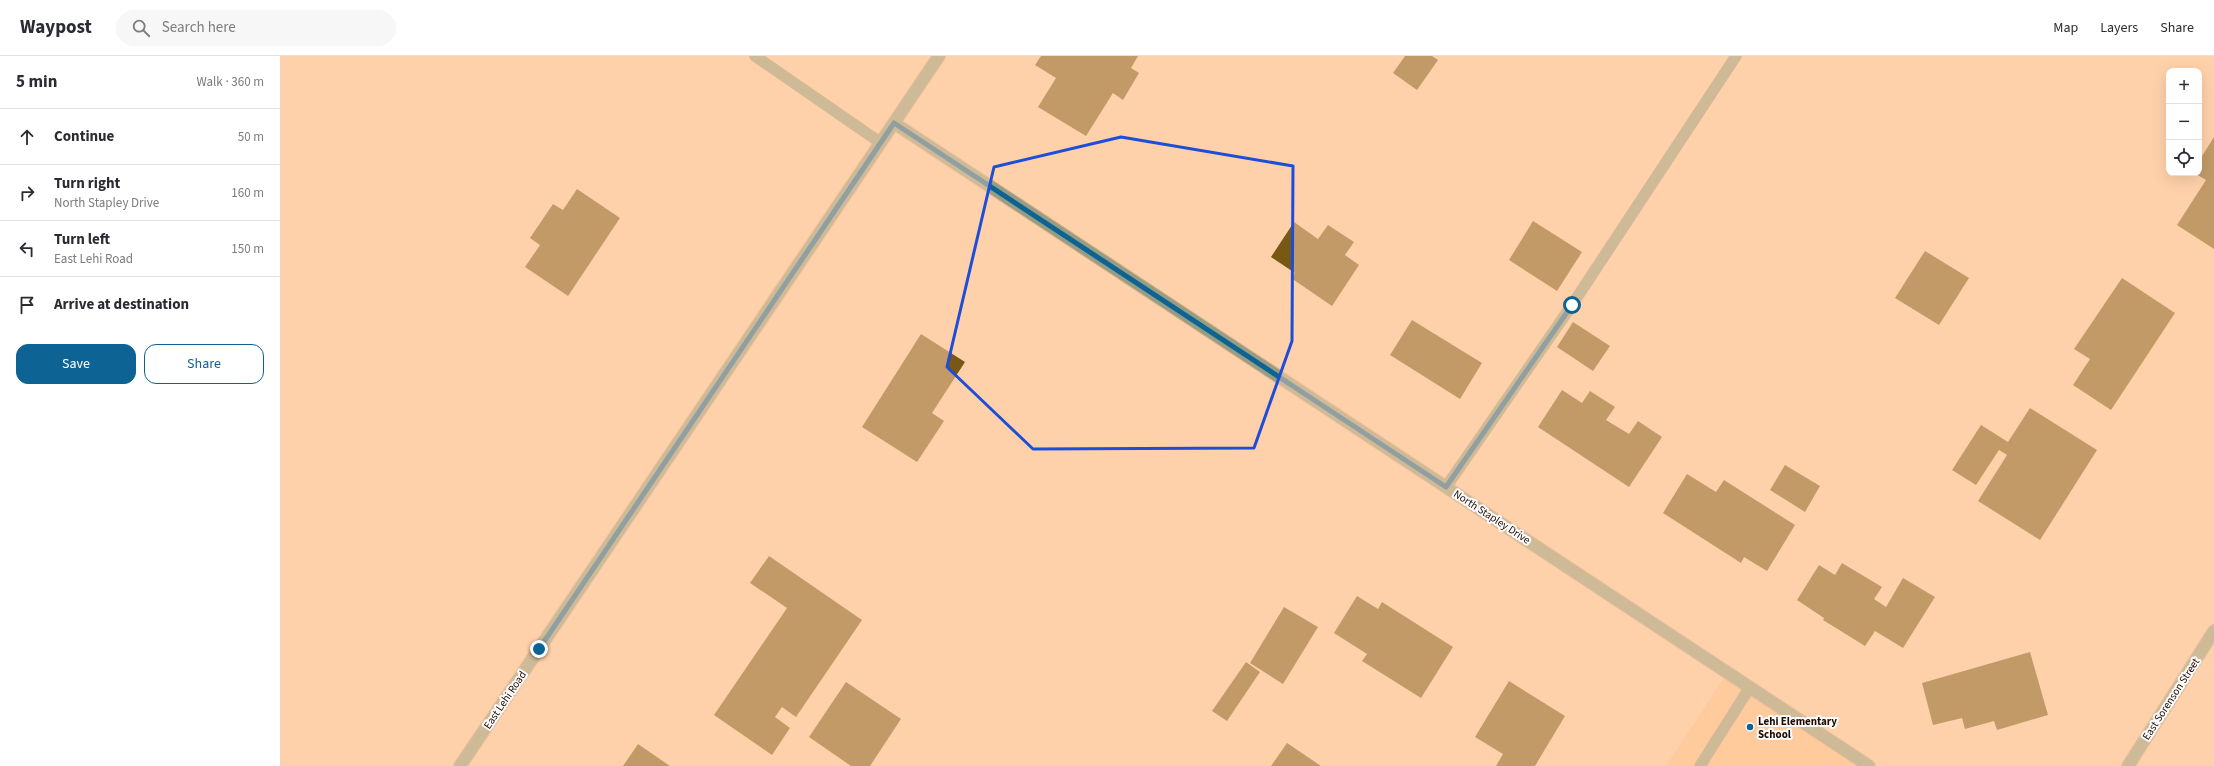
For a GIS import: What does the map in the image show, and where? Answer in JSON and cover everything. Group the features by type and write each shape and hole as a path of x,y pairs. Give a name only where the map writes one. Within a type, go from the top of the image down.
{"street":[{"name":"East Lehi Road","path":"460,766 939,56"},
{"name":"North Stapley Drive","path":"894,123 1868,766"},
{"name":"East Sorenson Street","path":"2128,766 2214,631"}],"lane":[{"path":"755,56 881,143"},
{"path":"1446,487 1572,305 1736,56"},
{"path":"1700,766 1750,687"}],"highlighted area":[{"path":"1121,137 1293,166 1292,341 1254,448 1033,449 947,367 994,167"}],"shaded area":[{"name":"Lehi Elementary School","path":"1727,673 1869,766 1666,766"}],"building":[{"path":"1041,56 1138,56 1131,68 1139,73 1123,100 1113,93 1086,136 1038,107 1056,78 1035,65"},
{"path":"1405,56 1432,56 1438,60 1417,90 1393,73"},
{"path":"2214,137 2214,249 2177,225 2206,180 2199,176 2202,176 2202,156"},
{"path":"577,189 620,218 568,296 525,267 540,245 530,238 553,204 563,210"},
{"path":"1533,221 1582,252 1557,291 1509,260"},
{"path":"1294,222 1318,239 1328,225 1354,242 1345,255 1359,265 1332,306 1291,278 1295,273 1271,257"},
{"path":"1925,251 1969,278 1939,325 1895,298"},
{"path":"2122,278 2175,313 2111,410 2073,385 2090,359 2074,349"},
{"path":"1412,320 1482,363 1460,399 1390,355"},
{"path":"1573,322 1610,346 1593,371 1557,347"},
{"path":"921,334 965,362 932,413 944,421 917,462 862,427"},
{"path":"1562,390 1582,403 1590,391 1615,407 1606,420 1629,434 1638,421 1662,437 1629,487 1538,427"},
{"path":"2030,408 2097,450 2040,540 1978,501 2007,455 1999,450 1976,485 1952,470 1981,425 2008,442"},
{"path":"1785,465 1820,486 1805,512 1770,490"},
{"path":"1687,474 1716,492 1724,480 1795,525 1767,571 1744,557 1741,563 1663,513"},
{"path":"769,556 862,620 796,717 782,707 775,717 790,728 772,755 714,715 787,608 750,583"},
{"path":"1842,563 1882,587 1874,599 1886,607 1903,578 1935,597 1903,648 1875,631 1865,646 1823,620 1824,618 1797,600 1819,565 1835,575"},
{"path":"1357,596 1378,609 1382,602 1453,647 1421,698 1362,661 1367,654 1334,633"},
{"path":"1284,607 1318,627 1283,684 1250,663"},
{"path":"2030,652 2048,715 1997,730 1994,721 1965,729 1962,718 1933,725 1922,683"},
{"path":"1246,662 1260,672 1227,721 1212,711"},
{"path":"1509,681 1565,716 1535,766 1496,766 1503,754 1475,737"},
{"path":"846,682 901,719 870,766 851,766 809,737"},
{"path":"1287,743 1321,766 1271,766"},
{"path":"638,744 670,766 623,766"}],"place":[{"name":"Lehi Elementary School","path":"1750,727"}],"route":[{"path":"539,649 894,123 1446,487 1572,305"}]}
